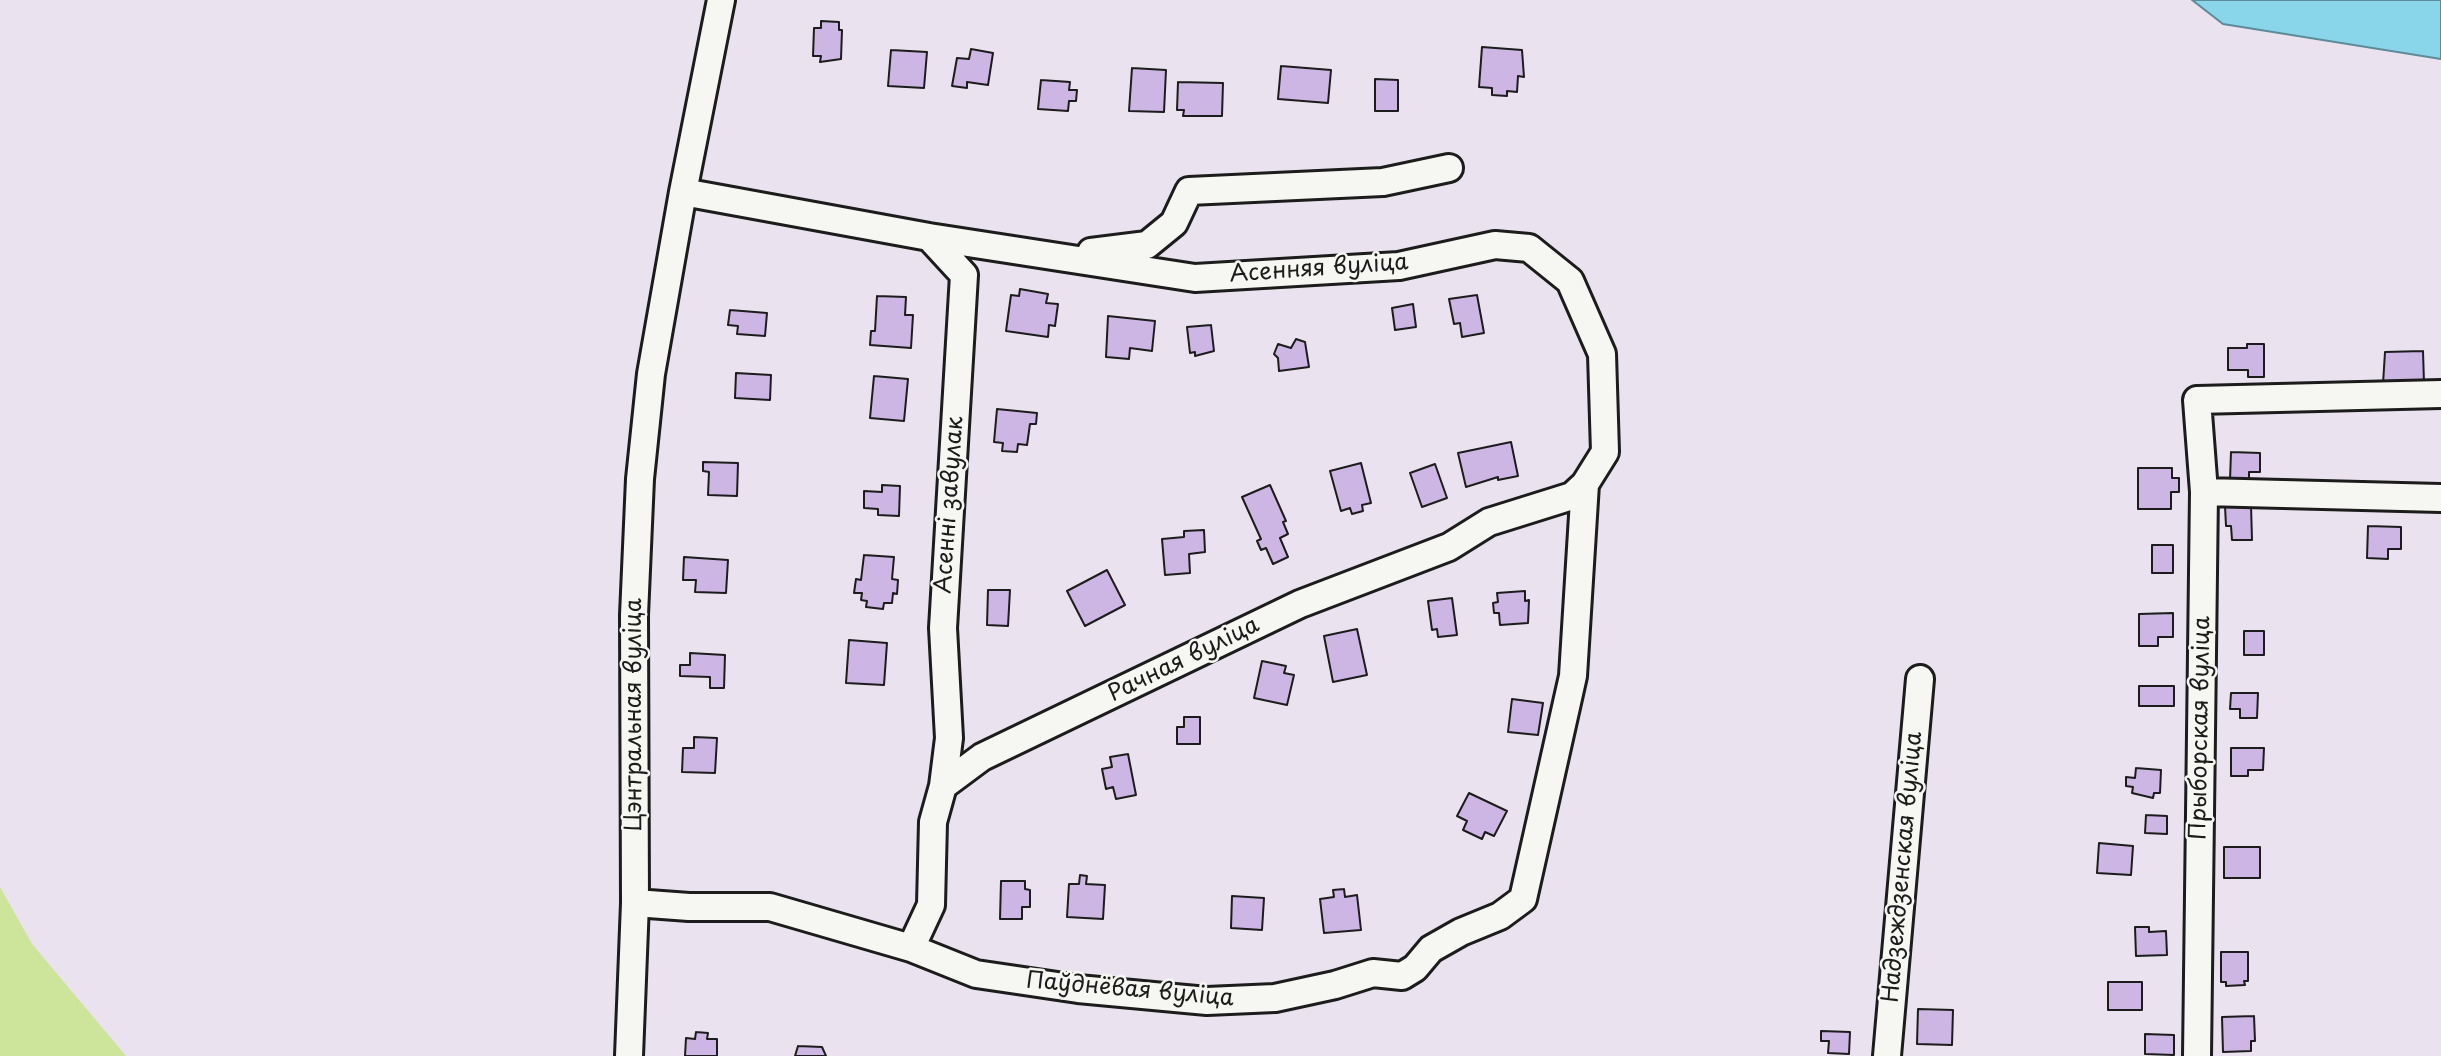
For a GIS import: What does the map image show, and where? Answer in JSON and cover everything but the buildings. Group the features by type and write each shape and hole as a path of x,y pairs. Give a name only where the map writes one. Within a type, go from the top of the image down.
{"street":[{"name":"Цэнтральная вуліца","path":"629,1056 635,902 634,615 640,479 651,374 682,191 721,0"},
{"name":"Асенняя вуліца","path":"1061,255 1147,245 1174,223 1189,191 1384,182 1449,168"},
{"name":"Асенняя вуліца","path":"682,191 929,237 1061,255 1195,278 1399,267 1495,245 1529,248 1570,281 1602,354 1605,452 1584,484"},
{"name":"Асенні завулак","path":"929,237 964,275 943,628 949,738 943,786"},
{"name":"Прыборская вуліца","path":"2197,1056 2204,492 2197,400 2441,394"},
{"name":"Рачная вуліца","path":"943,786 982,757 1300,604 1450,547 1489,522 1572,496 1584,484"},
{"name":"Паўднёвая вуліца","path":"635,902 689,907 770,907 911,948 976,974 1078,989 1207,1001 1275,998 1335,985 1373,973 1402,976 1415,968 1431,949 1461,932 1500,916 1523,899 1573,676 1584,484"},
{"path":"2204,492 2441,498"},
{"name":"Надзеждзенская вуліца","path":"1887,1056 1920,679"},
{"path":"911,948 930,905 933,822 943,786"}],"green space":[{"path":"0,887 32,944 126,1056 0,1056"}],"water":[{"path":"2192,0 2441,0 2441,59 2223,24"}]}
